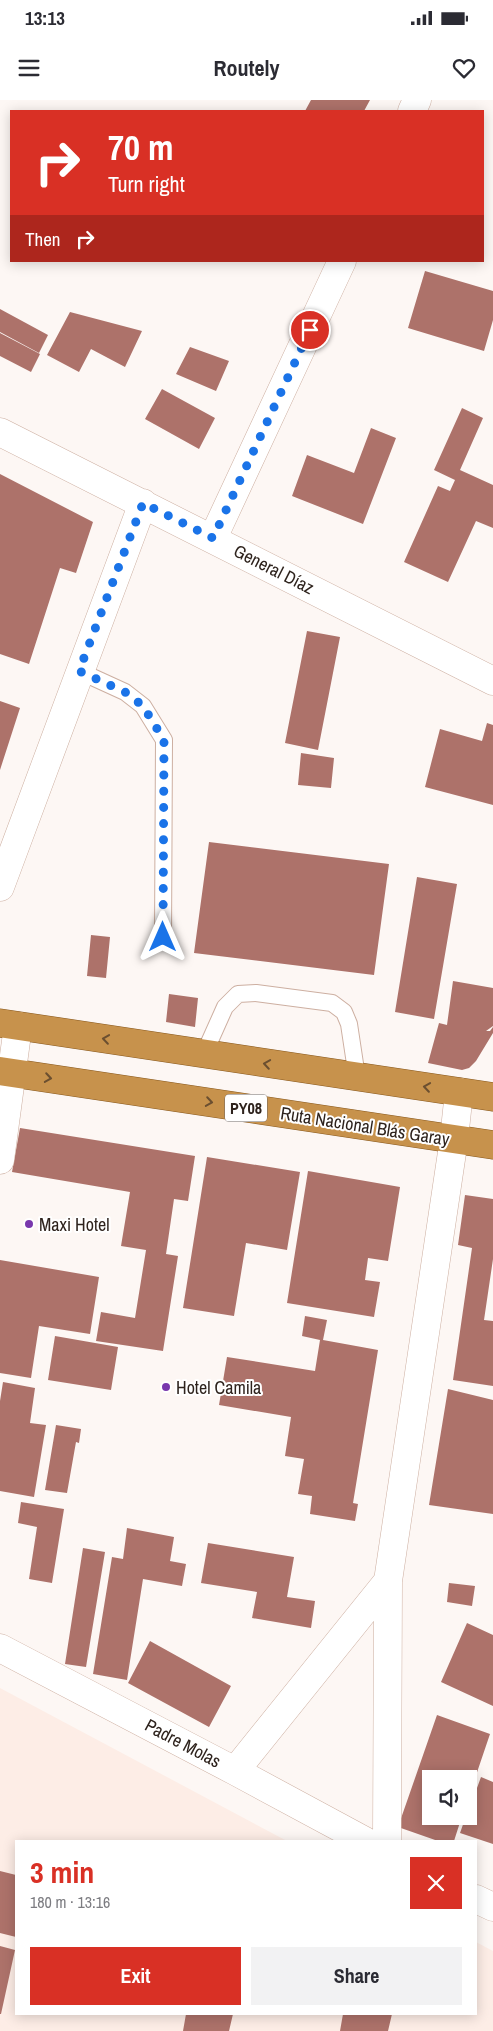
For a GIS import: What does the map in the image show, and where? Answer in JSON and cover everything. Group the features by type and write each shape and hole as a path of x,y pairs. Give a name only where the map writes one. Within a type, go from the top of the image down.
{"highway":[{"path":"9,1025 493,1097"},
{"name":"Ruta Nacional Blás Garay","path":"6,1072 493,1145"}],"street":[{"path":"213,538 342,262"},
{"name":"General Díaz","path":"0,432 493,681"},
{"path":"0,887 143,503"},
{"path":"0,1160 9,1025"},
{"path":"387,1840 388,1580 454,1139 459,1092"},
{"path":"235,1771 388,1580"},
{"name":"Padre Molas","path":"0,1648 363,1840"},
{"path":"477,1900 493,1908"}],"lane":[{"path":"79,671 125,692 143,706 164,740 163,937"},
{"path":"204,1054 225,1007 238,994 256,992 332,1003 344,1012 349,1024 357,1077"}],"shaded area":[{"path":"0,1688 285,1840 15,1840 15,2015 477,2015 477,1943 493,1951 493,2031 0,2031"}],"building":[{"path":"311,100 370,100 365,110 306,110"},
{"path":"425,271 493,291 493,320 484,351 408,328"},
{"path":"0,309 48,335 39,353 0,332"},
{"path":"70,312 142,331 125,367 91,349 79,372 47,355"},
{"path":"0,333 40,354 31,372 0,356"},
{"path":"190,347 229,361 216,391 176,374"},
{"path":"162,389 215,418 199,449 145,419"},
{"path":"462,408 483,418 460,470 493,485 493,528 476,521 448,582 404,562 438,486 450,491 455,480 434,470"},
{"path":"371,428 396,438 363,524 292,496 307,455 354,473"},
{"path":"0,474 93,522 76,573 60,568 29,664 0,654"},
{"path":"307,631 340,637 318,750 285,743"},
{"path":"0,701 20,708 0,770"},
{"path":"487,723 493,725 493,805 425,787 440,729 482,741"},
{"path":"301,753 334,758 331,788 298,785"},
{"path":"209,842 389,864 374,975 194,953"},
{"path":"417,877 457,884 434,1019 395,1012"},
{"path":"91,935 110,937 106,978 87,976"},
{"path":"453,981 493,988 493,1026 486,1031 490,1031 493,1027 493,1033 476,1061 469,1068 462,1070 428,1063 439,1023 447,1025"},
{"path":"169,994 198,998 195,1027 166,1022"},
{"path":"20,1128 195,1156 188,1201 174,1199 166,1254 178,1256 163,1351 96,1341 101,1312 135,1318 146,1250 121,1246 130,1192 12,1172"},
{"path":"207,1157 300,1172 287,1250 246,1243 234,1316 183,1308"},
{"path":"308,1171 400,1187 388,1261 368,1258 365,1280 380,1282 374,1317 287,1303"},
{"path":"465,1195 493,1199 493,1259 484,1320 493,1321 493,1386 453,1380 472,1248 458,1245"},
{"path":"0,1260 99,1277 90,1334 39,1326 31,1378 0,1373"},
{"path":"305,1316 327,1320 323,1340 378,1350 353,1503 358,1504 355,1521 310,1514 312,1496 298,1494 304,1459 285,1456 291,1417 219,1405 227,1357 315,1371 320,1340 302,1336"},
{"path":"55,1336 118,1347 111,1390 48,1380"},
{"path":"3,1382 35,1388 30,1423 46,1425 34,1497 0,1491 0,1401"},
{"path":"448,1389 493,1400 493,1514 429,1505"},
{"path":"56,1425 81,1429 79,1443 76,1442 67,1493 45,1490"},
{"path":"21,1502 64,1509 52,1583 29,1579 37,1527 18,1523"},
{"path":"127,1528 174,1537 170,1561 186,1564 182,1586 143,1579 127,1680 93,1674 112,1557 123,1559"},
{"path":"208,1543 294,1557 287,1597 315,1601 311,1628 252,1618 257,1592 201,1583"},
{"path":"83,1548 105,1552 86,1667 65,1664"},
{"path":"449,1583 475,1586 472,1606 447,1602"},
{"path":"467,1623 493,1635 493,1706 441,1682"},
{"path":"150,1641 231,1686 209,1727 128,1683"},
{"path":"437,1715 490,1734 477,1772 477,1770 422,1770 422,1825 459,1825 454,1840 435,1840 398,1827"},
{"path":"481,1777 493,1782 493,1844 460,1833 463,1825 477,1825 477,1788"},
{"path":"0,1871 15,1875 15,1937 0,1933"},
{"path":"0,1946 15,1950 1,2014 0,2014"},
{"path":"186,2015 233,2015 229,2031 183,2031"},
{"path":"343,2015 392,2015 388,2031 340,2031"}],"place":[{"name":"Maxi Hotel","path":"29,1224"},
{"name":"Hotel Camila","path":"166,1387"}],"route":[{"path":"163,937 164,740 143,706 125,692 79,671 143,503 213,538 310,330"}]}
